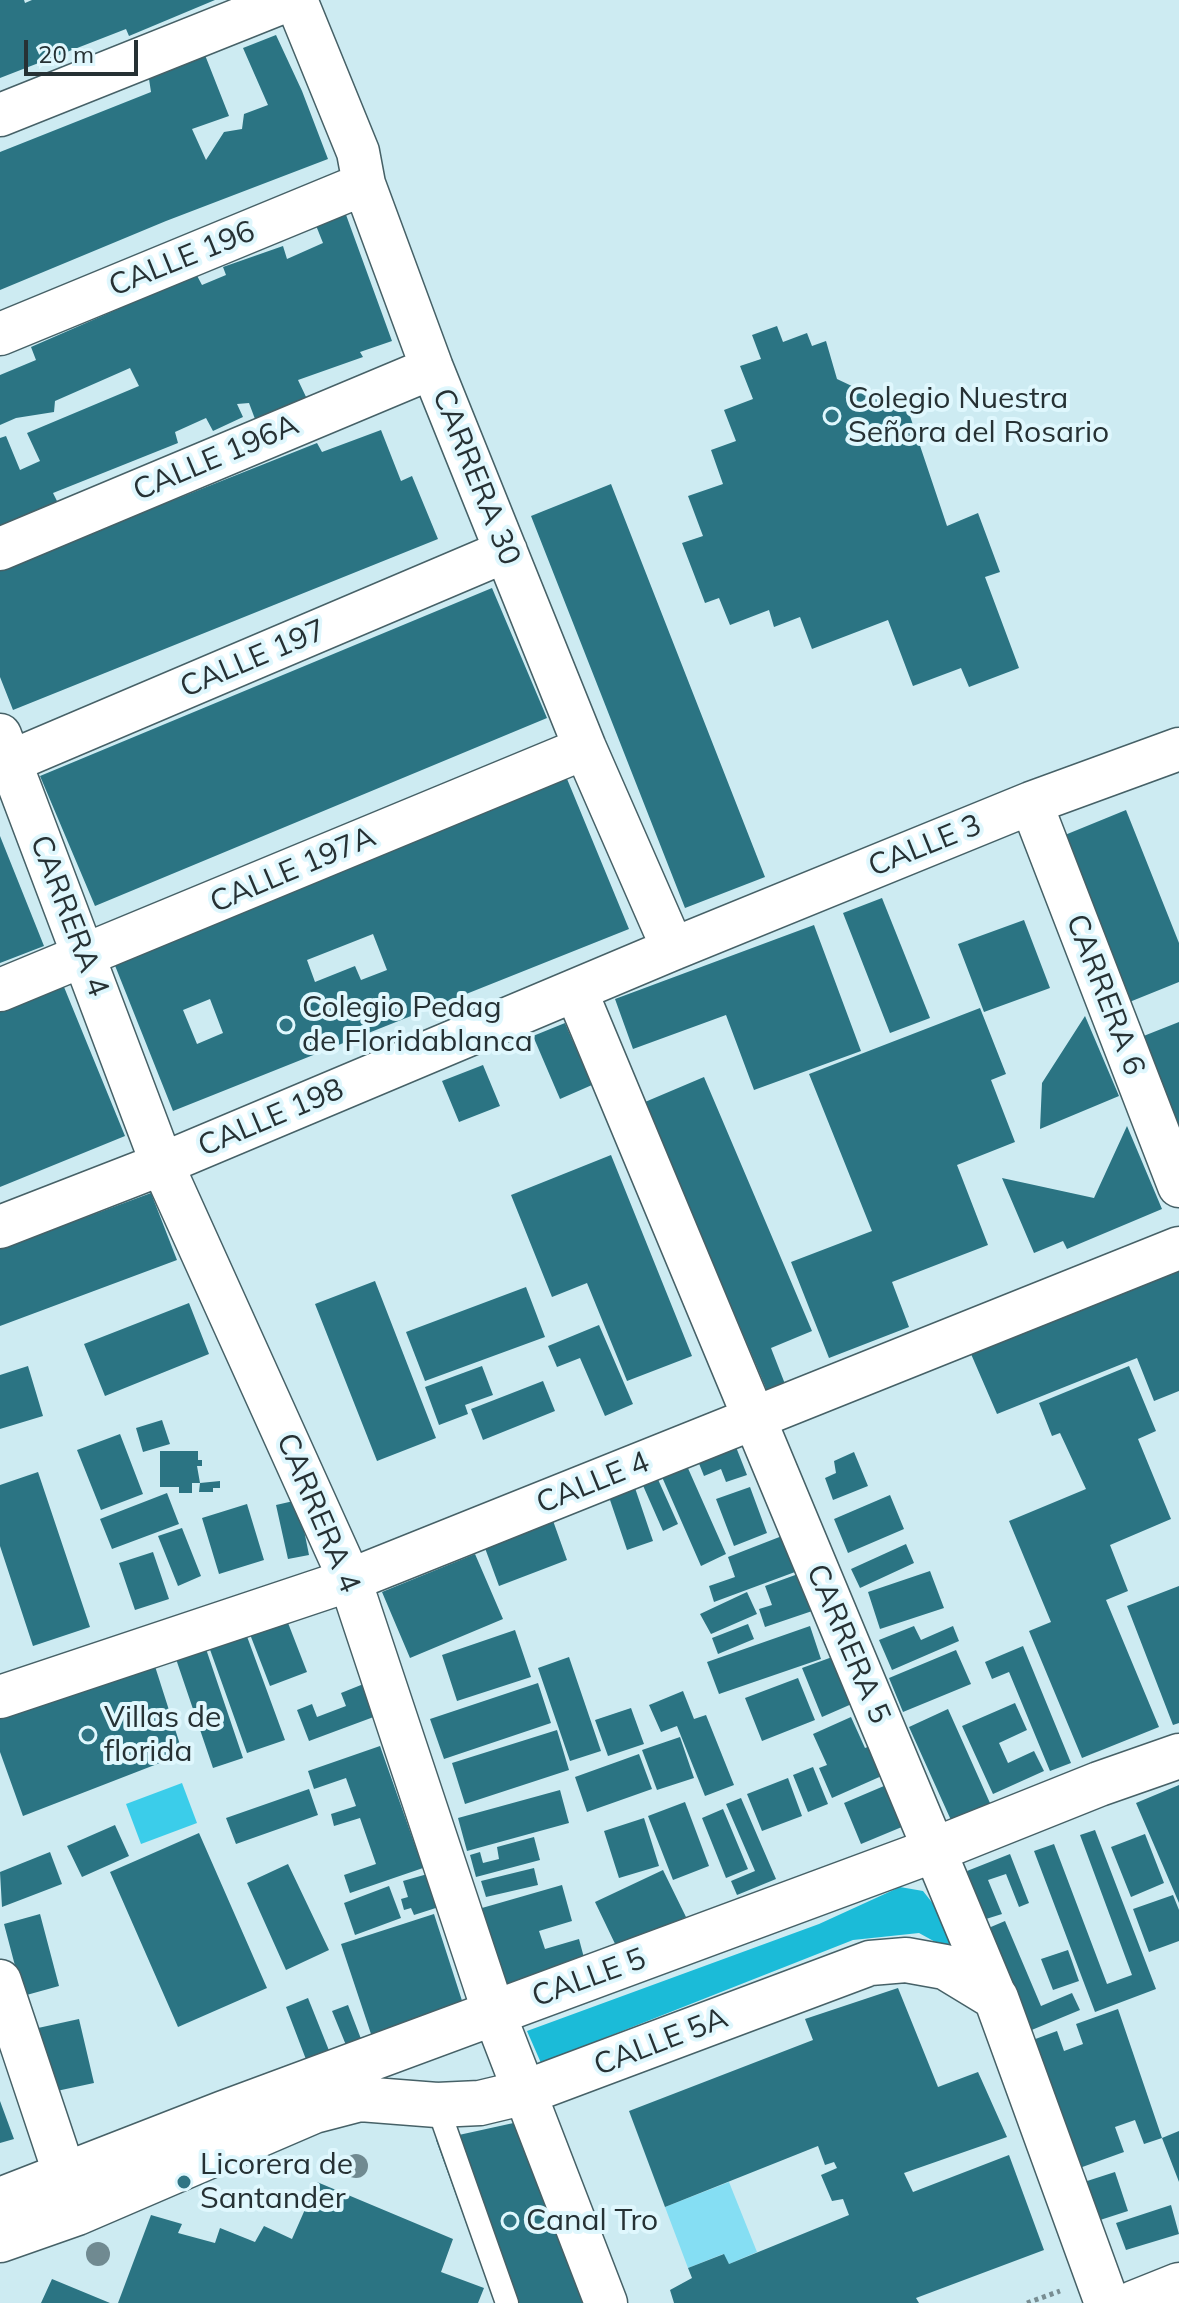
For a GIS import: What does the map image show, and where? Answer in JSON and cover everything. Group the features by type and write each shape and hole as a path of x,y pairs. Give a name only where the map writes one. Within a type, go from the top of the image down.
{"main road":[{"name":"CALLE 5","path":"0,2240 70,2193 494,2013 1179,1756"},
{"name":"CALLE 5A","path":"314,2111 360,2099 437,2105 480,2103 526,2092 870,1963 906,1960 945,1967 996,1998"},
{"name":"CARRERA 5","path":"996,1998 1107,2303"},
{"name":"CALLE 5","path":"0,2200 70,2193 314,2111"},
{"path":"1134,2303 1179,2285"}],"street":[{"path":"0,115 288,0"},
{"name":"CARRERA 30","path":"296,0 358,152 364,184 432,368 585,748 673,949"},
{"name":"CALLE 196","path":"0,334 364,184"},
{"name":"CALLE 196A","path":"0,549 432,368"},
{"name":"CALLE 197","path":"4,754 506,551"},
{"name":"CALLE 197A","path":"0,990 585,748"},
{"name":"CALLE 3","path":"673,949 1031,803 1179,749"},
{"name":"CARRERA 4","path":"4,754 162,1164 350,1580 494,2013 606,2303"},
{"name":"CARRERA 6","path":"1031,803 1179,1186"},
{"name":"CALLE 198","path":"0,1227 162,1164 673,949"},
{"name":"CARRERA 5","path":"576,991 996,1998"},
{"name":"CALLE 4","path":"0,1697 350,1580 1179,1248"},
{"path":"0,1981 70,2193"}],"lane":[{"path":"437,2105 507,2303"}],"shaded area":[{"path":"182,1783 197,1823 141,1844 126,1804"},
{"path":"900,1887 923,1891 938,1910 959,1955 919,1933 853,1940 541,2063 527,2031 819,1924"},
{"path":"729,2182 757,2252 729,2264 723,2254 688,2268 665,2207"}],"building":[{"path":"0,0 24,0 25,3 32,0 215,0 129,36 126,29 0,78"},
{"path":"276,35 328,159 166,221 0,290 0,152 151,92 149,79 167,72 165,65 203,50 229,116 192,129 206,160 224,132 242,129 244,114 268,105 243,48"},
{"path":"345,212 392,341 360,352 363,357 298,380 307,399 255,419 249,403 237,404 243,417 213,431 206,418 175,432 178,443 53,493 59,505 0,530 0,438 6,436 20,470 40,461 27,433 139,386 130,368 55,401 54,412 16,418 0,425 0,375 36,360 31,347 118,309 119,297 194,270 202,285 226,275 223,267 283,246 287,259 323,243 315,223"},
{"path":"777,326 783,342 807,333 812,346 826,341 837,379 909,413 947,526 978,513 1000,572 985,577 1019,668 969,687 961,668 913,686 888,620 812,649 800,617 774,627 769,610 730,625 719,598 705,603 682,543 703,536 688,496 723,484 711,450 736,441 724,410 753,399 740,366 761,359 752,335"},
{"path":"381,430 401,481 412,476 438,539 13,710 0,677 0,569 317,443 322,452"},
{"path":"611,484 765,877 685,908 531,516"},
{"path":"492,588 547,718 95,906 40,776"},
{"path":"565,774 629,929 173,1111 112,958","holes":["373,934 387,970 361,980 355,966 315,982 307,960","210,999 223,1033 197,1044 183,1010"]},
{"path":"1126,810 1179,943 1179,982 1127,1003 1060,837"},
{"path":"0,836 44,946 0,963"},
{"path":"882,898 930,1018 890,1033 843,913"},
{"path":"1024,920 1050,988 984,1012 958,944"},
{"path":"814,925 861,1051 754,1090 726,1015 633,1049 615,999"},
{"path":"64,987 125,1136 0,1187 0,1012"},
{"path":"980,1008 1006,1074 991,1080 1015,1142 957,1165 988,1245 892,1282 909,1327 829,1358 791,1262 872,1231 809,1074"},
{"path":"1085,1016 1119,1096 1040,1129 1042,1083"},
{"path":"1179,1022 1179,1142 1136,1039"},
{"path":"565,1023 592,1085 560,1099 533,1036"},
{"path":"483,1065 500,1106 459,1122 442,1081"},
{"path":"704,1077 812,1331 771,1348 785,1384 767,1391 645,1102"},
{"path":"1127,1126 1162,1209 1067,1249 1063,1241 1034,1253 1002,1178 1094,1198"},
{"path":"611,1155 692,1356 627,1381 587,1283 552,1297 511,1195"},
{"path":"151,1193 177,1260 0,1326 0,1249"},
{"path":"1179,1270 1179,1391 1154,1401 1137,1358 997,1414 971,1354"},
{"path":"375,1281 436,1438 377,1461 315,1304"},
{"path":"526,1287 545,1337 425,1381 406,1332"},
{"path":"189,1303 209,1354 105,1396 84,1344"},
{"path":"599,1325 633,1404 605,1416 580,1358 557,1367 548,1346"},
{"path":"28,1366 43,1416 0,1429 0,1375"},
{"path":"482,1366 493,1395 465,1405 468,1414 439,1425 425,1387"},
{"path":"1129,1366 1156,1431 1138,1439 1171,1519 1110,1545 1128,1591 1106,1600 1159,1727 1082,1758 1029,1631 1051,1622 1009,1521 1086,1489 1060,1433 1052,1436 1039,1403"},
{"path":"543,1381 555,1411 483,1440 471,1409"},
{"path":"162,1420 170,1444 143,1452 136,1428"},
{"path":"120,1434 143,1494 101,1510 77,1450"},
{"path":"736,1447 747,1475 726,1482 721,1469 704,1476 698,1461"},
{"path":"160,1451 198,1451 198,1460 202,1460 202,1466 197,1466 200,1483 192,1483 192,1493 179,1493 179,1487 160,1487"},
{"path":"854,1452 868,1486 833,1500 825,1478 836,1473 834,1461"},
{"path":"687,1466 726,1554 701,1566 662,1477"},
{"path":"38,1472 90,1627 33,1646 0,1546 0,1485"},
{"path":"656,1475 678,1524 663,1531 641,1481"},
{"path":"220,1481 220,1488 213,1488 213,1492 199,1492 200,1483"},
{"path":"750,1487 767,1533 734,1546 716,1499"},
{"path":"635,1488 653,1541 627,1550 609,1497"},
{"path":"167,1493 179,1524 112,1549 100,1519"},
{"path":"890,1495 904,1529 848,1553 834,1519"},
{"path":"298,1500 309,1555 288,1559 276,1505"},
{"path":"247,1504 264,1560 219,1574 202,1518"},
{"path":"551,1515 567,1560 499,1586 482,1540"},
{"path":"182,1528 201,1576 178,1586 158,1536"},
{"path":"782,1536 795,1572 714,1602 709,1586 735,1577 728,1557"},
{"path":"906,1544 914,1563 860,1588 851,1569"},
{"path":"153,1552 169,1599 135,1610 119,1563"},
{"path":"475,1554 503,1619 410,1658 382,1592"},
{"path":"930,1571 944,1608 880,1629 868,1592"},
{"path":"798,1574 824,1607 765,1627 759,1609 772,1605 765,1586"},
{"path":"1179,1586 1179,1723 1173,1725 1127,1606"},
{"path":"747,1592 757,1614 711,1634 700,1614"},
{"path":"283,1610 307,1672 270,1686 246,1624"},
{"path":"748,1624 754,1639 718,1654 712,1638"},
{"path":"810,1626 821,1659 719,1694 707,1662"},
{"path":"914,1626 921,1640 953,1626 959,1641 892,1670 879,1640"},
{"path":"515,1630 531,1677 457,1701 442,1655"},
{"path":"245,1631 285,1740 247,1753 208,1644"},
{"path":"205,1646 243,1758 213,1768 175,1656"},
{"path":"1023,1646 1071,1763 1050,1771 1009,1672 992,1679 985,1662"},
{"path":"956,1650 971,1684 903,1712 889,1678"},
{"path":"835,1656 854,1703 822,1717 802,1668"},
{"path":"569,1657 601,1751 570,1761 538,1668"},
{"name":"Villas de florida","path":"153,1660 183,1754 23,1816 0,1752 0,1717"},
{"path":"798,1678 815,1720 762,1741 745,1698"},
{"path":"366,1683 379,1715 309,1741 297,1710 312,1704 317,1717 346,1706 341,1693"},
{"path":"538,1683 551,1723 444,1759 430,1719"},
{"path":"683,1691 694,1719 706,1715 734,1785 705,1796 677,1726 661,1732 649,1705"},
{"path":"1015,1703 1027,1730 999,1743 1008,1763 1034,1751 1044,1771 993,1794 962,1726"},
{"path":"631,1708 644,1744 608,1756 595,1720"},
{"path":"948,1709 994,1812 955,1829 909,1727"},
{"path":"851,1717 865,1748 880,1742 893,1771 832,1798 819,1768 827,1765 813,1734"},
{"path":"557,1730 569,1770 465,1804 452,1763"},
{"path":"680,1737 694,1778 657,1790 642,1750"},
{"path":"380,1746 423,1868 350,1893 344,1875 376,1864 360,1818 334,1826 331,1814 356,1806 346,1778 314,1789 308,1771"},
{"path":"639,1754 652,1789 587,1812 575,1777"},
{"path":"813,1767 828,1804 808,1812 793,1775"},
{"path":"788,1778 802,1816 762,1831 747,1794"},
{"path":"891,1783 909,1824 861,1844 844,1803"},
{"path":"1179,1785 1179,1903 1136,1803"},
{"path":"309,1789 318,1815 236,1844 226,1818"},
{"path":"560,1790 569,1823 467,1851 458,1818"},
{"path":"741,1798 776,1879 737,1895 731,1881 755,1871 726,1804"},
{"path":"685,1802 709,1866 673,1880 648,1816"},
{"path":"723,1809 748,1869 726,1878 702,1818"},
{"path":"644,1818 659,1866 619,1878 604,1831"},
{"path":"115,1825 129,1856 82,1877 67,1846"},
{"path":"1095,1830 1156,1989 1095,2012 1034,1851 1054,1844 1107,1984 1132,1975 1080,1835"},
{"path":"199,1833 267,1988 178,2027 110,1872"},
{"path":"1145,1834 1164,1883 1131,1897 1111,1847"},
{"path":"534,1837 540,1860 476,1877 470,1855 480,1852 483,1863 499,1859 497,1847"},
{"path":"50,1852 62,1884 2,1907 0,1872"},
{"path":"1010,1854 1029,1903 1019,1907 1006,1874 988,1880 1002,1914 986,1919 967,1871"},
{"path":"288,1864 329,1950 286,1970 247,1883"},
{"path":"534,1868 538,1885 486,1897 481,1881"},
{"path":"663,1870 686,1917 618,1950 595,1902"},
{"path":"431,1873 442,1906 414,1915 411,1908 404,1910 401,1899 408,1897 403,1881"},
{"path":"562,1885 572,1921 539,1931 545,1949 579,1939 587,1969 500,1995 475,1910"},
{"path":"389,1886 401,1918 355,1935 344,1903"},
{"path":"1173,1895 1179,1910 1179,1941 1149,1952 1133,1909"},
{"path":"40,1914 59,1986 23,1996 4,1924"},
{"path":"434,1914 466,2013 374,2043 341,1944"},
{"path":"1005,1921 1041,2006 1072,1993 1080,2010 1022,2034 979,1932"},
{"path":"1068,1950 1079,1981 1053,1990 1041,1959"},
{"path":"898,1988 938,2087 978,2072 1007,2137 904,2173 913,2192 1009,2155 1044,2250 916,2298 919,2303 674,2303 670,2290 692,2278 688,2268 724,2254 729,2264 849,2215 843,2199 832,2201 821,2175 837,2168 834,2162 825,2165 818,2146 665,2207 629,2111 813,2040 805,2019"},
{"path":"308,1998 330,2053 307,2062 286,2007"},
{"path":"348,2005 363,2044 348,2050 332,2011"},
{"path":"1118,2009 1162,2138 1144,2144 1135,2120 1115,2127 1124,2152 1074,2170 1030,2041 1057,2031 1064,2051 1083,2044 1076,2024"},
{"path":"79,2019 94,2083 52,2092 38,2028"},
{"path":"0,2101 14,2139 0,2143"},
{"name":"Canal Tro","path":"518,2122 584,2303 495,2303 436,2140"},
{"path":"1179,2131 1179,2182 1162,2138"},
{"path":"1115,2172 1128,2211 1097,2221 1084,2182"},
{"path":"317,2182 453,2239 441,2272 484,2288 478,2303 118,2303 151,2215 182,2224 178,2233 215,2243 220,2228 255,2242 264,2226 292,2239"},
{"path":"1171,2205 1179,2234 1126,2250 1116,2223"},
{"path":"52,2279 110,2303 41,2303"}],"place":[{"name":"Colegio Nuestra Señora del Rosario","path":"832,416"},
{"name":"Colegio Pedag de Floridablanca","path":"286,1025"},
{"name":"Villas de florida","path":"88,1735"},
{"name":"Licorera de Santander","path":"184,2182"},
{"name":"Canal Tro","path":"510,2221"}]}
